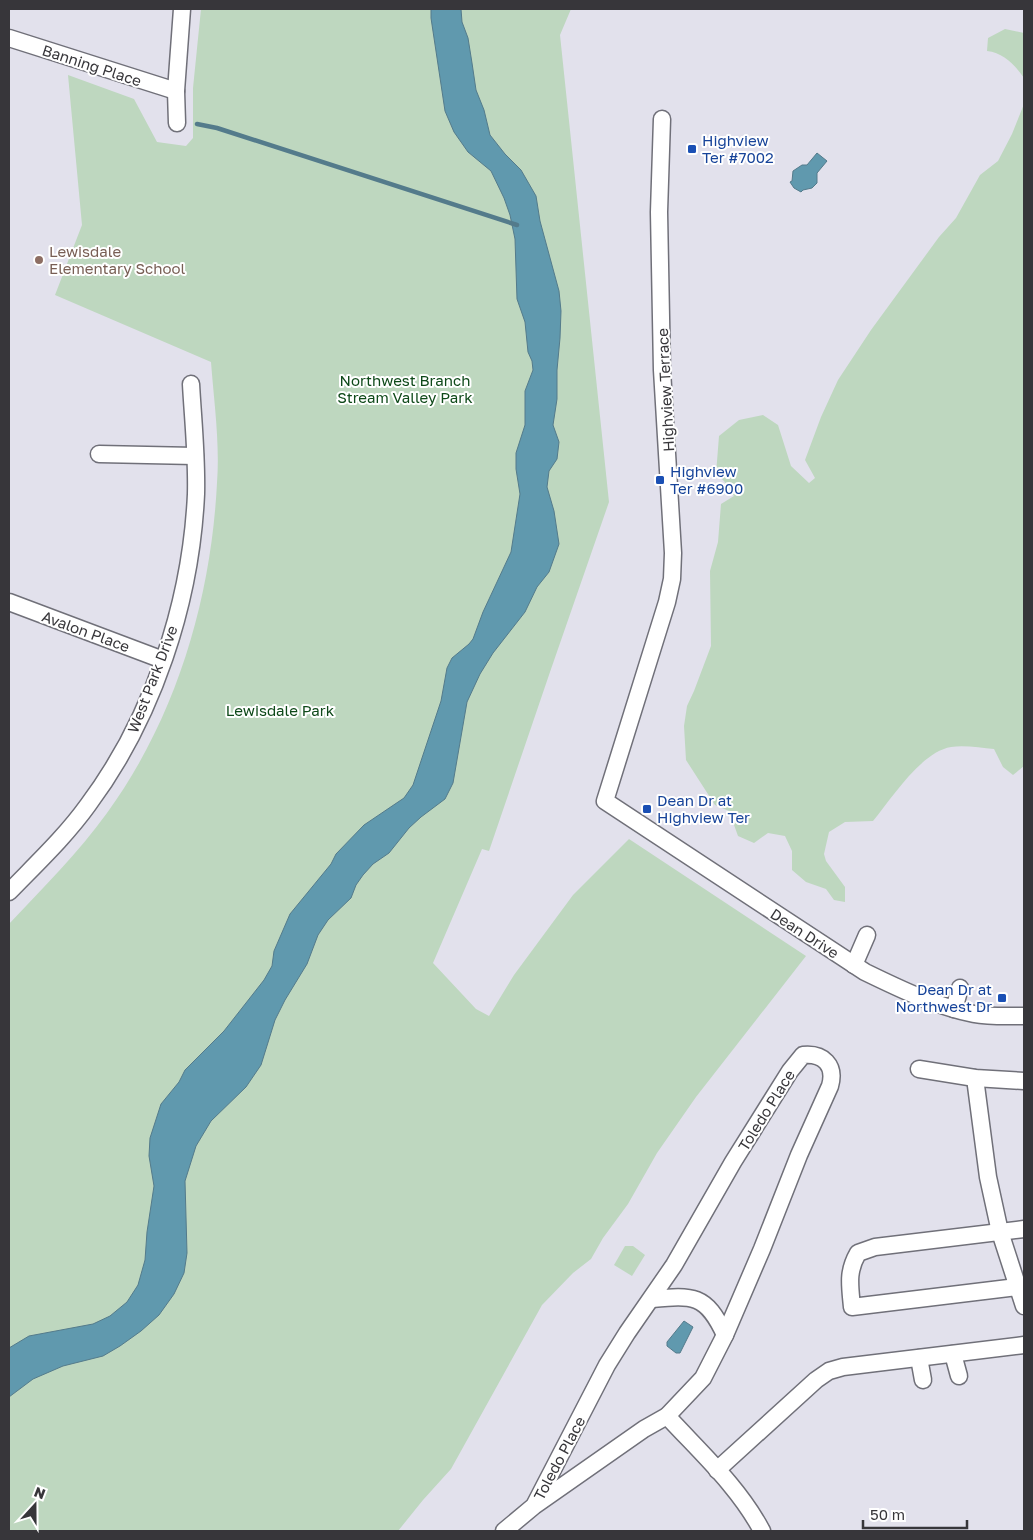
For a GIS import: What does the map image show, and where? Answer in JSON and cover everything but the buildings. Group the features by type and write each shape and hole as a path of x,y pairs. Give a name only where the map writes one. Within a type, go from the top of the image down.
{"street":[{"path":"177,123 176,91 182,9"},
{"name":"Banning Place","path":"9,38 176,91"},
{"name":"Highview Terrace","path":"605,801 667,602 673,568 662,360 660,212 662,119"},
{"name":"West Park Drive","path":"9,892 61,838 88,806 102,785 134,730 162,660 176,614 188,562 196,495 192,384"},
{"path":"99,454 195,456"},
{"name":"Avalon Place","path":"9,602 162,660"},
{"name":"Dean Drive","path":"605,801 865,972 907,993 954,1009 975,1014 1024,1016"},
{"path":"854,965 867,935"},
{"path":"954,1009 960,988"},
{"name":"Toledo Place","path":"504,1531 534,1506 644,1429 667,1416 703,1378 725,1335 762,1249 799,1155 833,1078 831,1068 819,1056 813,1054 803,1055 790,1071 733,1162 674,1265 607,1365 534,1506"},
{"path":"919,1068 975,1078 1024,1081"},
{"path":"975,1078 988,1177 1000,1232 1024,1306"},
{"path":"1017,1287 852,1306 850,1287 851,1266 858,1253 875,1247 1024,1228"},
{"path":"652,1299 682,1296 698,1300 716,1317 725,1335"},
{"path":"717,1470 816,1380 829,1371 843,1367 1024,1344"},
{"path":"953,1354 959,1376"},
{"path":"919,1358 923,1380"},
{"path":"667,1416 717,1470 750,1510 762,1531"}],"green space":[{"path":"201,9 571,9 560,35 609,502 489,851 482,849 433,963 476,1009 489,1016 514,975 573,895 629,839 806,956 696,1097 657,1153 628,1204 603,1238 591,1259 573,1273 542,1305 451,1469 398,1531 9,1531 9,924 60,870 107,813 131,776 171,698 198,614 207,571 218,468 211,362 55,295 82,225 68,75 134,99 157,142 186,146 193,138 193,88"},
{"path":"1005,29 1024,33 1024,78 1009,60 999,54 987,51 988,38"},
{"path":"1024,104 1024,766 1013,775 1003,767 994,749 973,747 951,747 929,757 908,777 873,821 845,822 829,832 824,854 826,861 845,887 845,902 834,900 826,889 806,882 792,870 792,851 785,836 768,833 754,843 738,836 729,811 715,805 686,760 684,726 687,706 711,646 710,571 718,542 721,504 734,496 724,481 716,474 719,436 739,420 763,415 778,425 791,466 809,483 815,478 805,460 821,417 838,380 871,330 939,237 956,218 980,175 998,161 1012,134"},
{"path":"625,1246 633,1246 645,1255 632,1276 614,1265"}],"water":[{"path":"431,9 461,9 462,22 468,38 476,90 484,110 490,135 521,170 536,196 540,221 559,291 561,311 560,338 557,399 553,425 559,442 557,459 549,471 547,487 554,511 559,544 549,572 537,587 525,612 493,653 480,674 467,702 453,783 445,799 421,817 409,828 389,853 373,864 356,885 351,898 328,920 318,935 307,964 275,1020 261,1065 246,1087 211,1121 196,1146 185,1181 187,1253 184,1273 174,1294 159,1315 120,1346 103,1356 63,1366 33,1379 9,1397 9,1348 29,1336 93,1324 110,1316 127,1302 138,1285 145,1260 154,1186 149,1156 150,1138 161,1104 179,1082 185,1070 224,1031 264,980 272,966 274,951 290,914 331,864 336,854 364,825 404,798 413,785 441,701 447,668 452,658 473,639 483,612 511,552 520,494 516,469 516,453 525,425 525,391 533,370 528,352 525,322 517,299 515,239 504,198 491,171 468,152 454,132 445,111"},
{"path":"817,153 827,161 817,173 817,183 812,188 801,192 794,188 790,182 792,181 793,171 802,165 807,165"},
{"path":"684,1321 693,1327 680,1353 676,1353 667,1346 667,1342"}],"waterway":[{"path":"197,124 217,128 517,225"}],"place":[{"name":"Highview Ter #7002","path":"692,149"},
{"name":"Lewisdale Elementary School","path":"39,260"},
{"name":"Highview Ter #6900","path":"660,480"},
{"name":"Dean Dr at Highview Ter","path":"647,809"},
{"name":"Dean Dr at Northwest Dr","path":"1002,998"}],"park label":[{"name":"Northwest Branch Stream Valley Park","path":"405,388"},
{"name":"Lewisdale Park","path":"280,710"}]}
